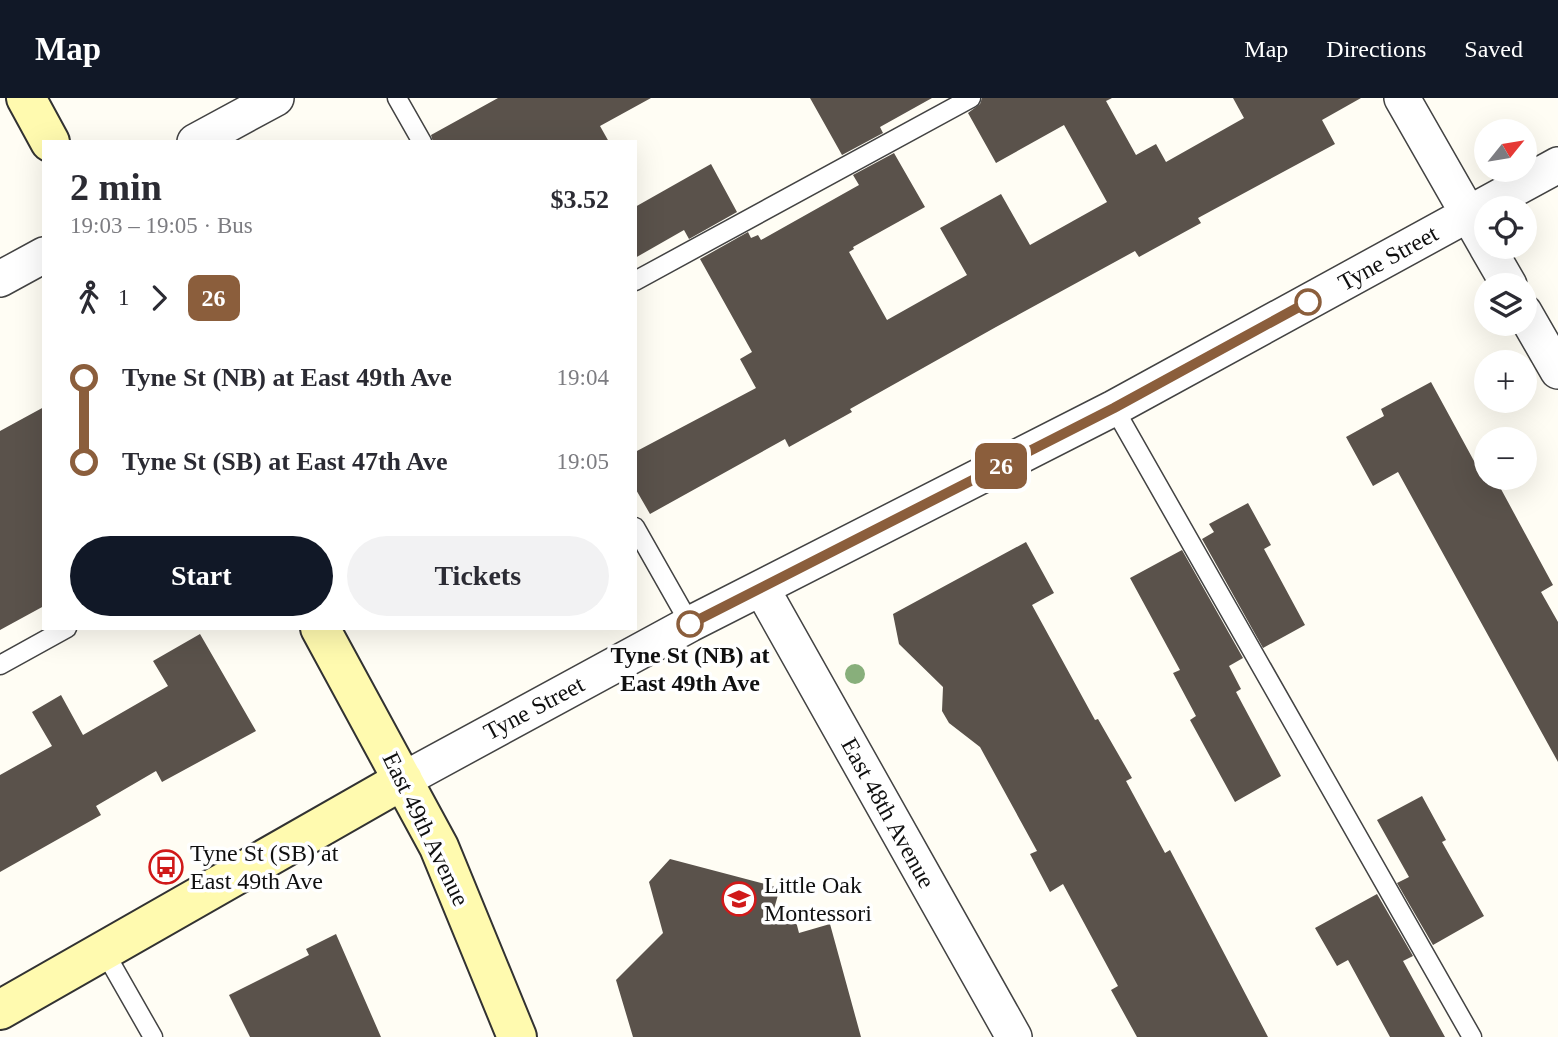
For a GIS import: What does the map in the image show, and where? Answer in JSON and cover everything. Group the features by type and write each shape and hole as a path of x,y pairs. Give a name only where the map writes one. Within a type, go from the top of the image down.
{"street":[{"path":"26,98 49,140"},
{"path":"199,140 276,98"},
{"path":"1402,98 1474,225"},
{"name":"Tyne Street","path":"0,1010 403,780 690,624 1114,408 1558,166"},
{"path":"0,279 42,256"},
{"path":"1537,335 1558,371"},
{"name":"East 48th Avenue","path":"762,589 1014,1037"},
{"name":"East 49th Avenue","path":"321,630 439,847 517,1037"}],"lane":[{"path":"397,98 421,140"},
{"path":"637,280 971,98"},
{"path":"1114,408 1472,1037"},
{"path":"637,531 690,624"},
{"path":"0,665 63,630"},
{"path":"104,951 153,1037"}],"building":[{"path":"498,98 651,98 600,126 608,140 432,140 431,135"},
{"path":"810,98 932,98 880,127 883,133 842,155"},
{"path":"982,98 1112,98 1106,101 1136,155 1156,144 1166,162 1244,118 1233,98 1361,98 1322,120 1335,144 1198,218 1201,223 1139,257 1135,251 850,409 852,412 789,447 785,439 650,514 637,491 637,451 756,388 740,359 752,352 700,259 748,232 751,238 758,235 761,240 859,185 853,175 894,153 925,207 853,247 849,252 887,320 967,275 940,228 1001,194 1030,245 1107,202 1064,125 996,163 968,113 980,104"},
{"path":"711,164 737,212 689,239 684,230 637,257 637,206"},
{"path":"1431,382 1474,461 1474,490 1502,490 1553,585 1541,592 1558,622 1558,762 1398,472 1373,486 1346,437 1384,416 1381,409"},
{"path":"42,408 42,607 0,630 0,431"},
{"path":"1248,503 1271,545 1264,549 1305,625 1263,648 1202,539 1214,532 1209,524"},
{"path":"1026,542 1054,593 1032,605 1095,720 1098,719 1132,778 1126,781 1165,853 1170,850 1268,1037 1137,1037 1111,990 1118,986 1063,884 1050,892 1030,854 1037,851 980,747 949,723 942,711 943,687 899,644 893,614"},
{"path":"1182,550 1243,658 1229,666 1241,689 1236,692 1281,776 1235,802 1190,720 1196,716 1173,673 1180,670 1130,578"},
{"path":"200,634 256,731 162,782 156,771 96,806 101,815 0,872 0,775 52,746 32,712 61,695 83,735 168,686 153,661"},
{"path":"1422,796 1446,840 1442,842 1484,916 1433,945 1397,883 1409,877 1377,820"},
{"path":"670,859 780,888 774,909 794,914 799,933 830,924 861,1037 633,1037 616,980 663,933 649,882"},
{"path":"1377,894 1413,956 1403,961 1445,1037 1390,1037 1348,960 1337,966 1315,928"},
{"path":"336,934 381,1037 250,1037 229,995 309,955 306,949"}],"bus line":[{"name":"26","path":"690,624 1114,408 1308,302"}],"place":[{"name":"Tyne St (NB) at East 49th Ave","path":"690,624"},
{"name":"Tyne St (SB) at East 49th Ave","path":"166,867"},
{"name":"Little Oak Montessori","path":"739,899"}]}
